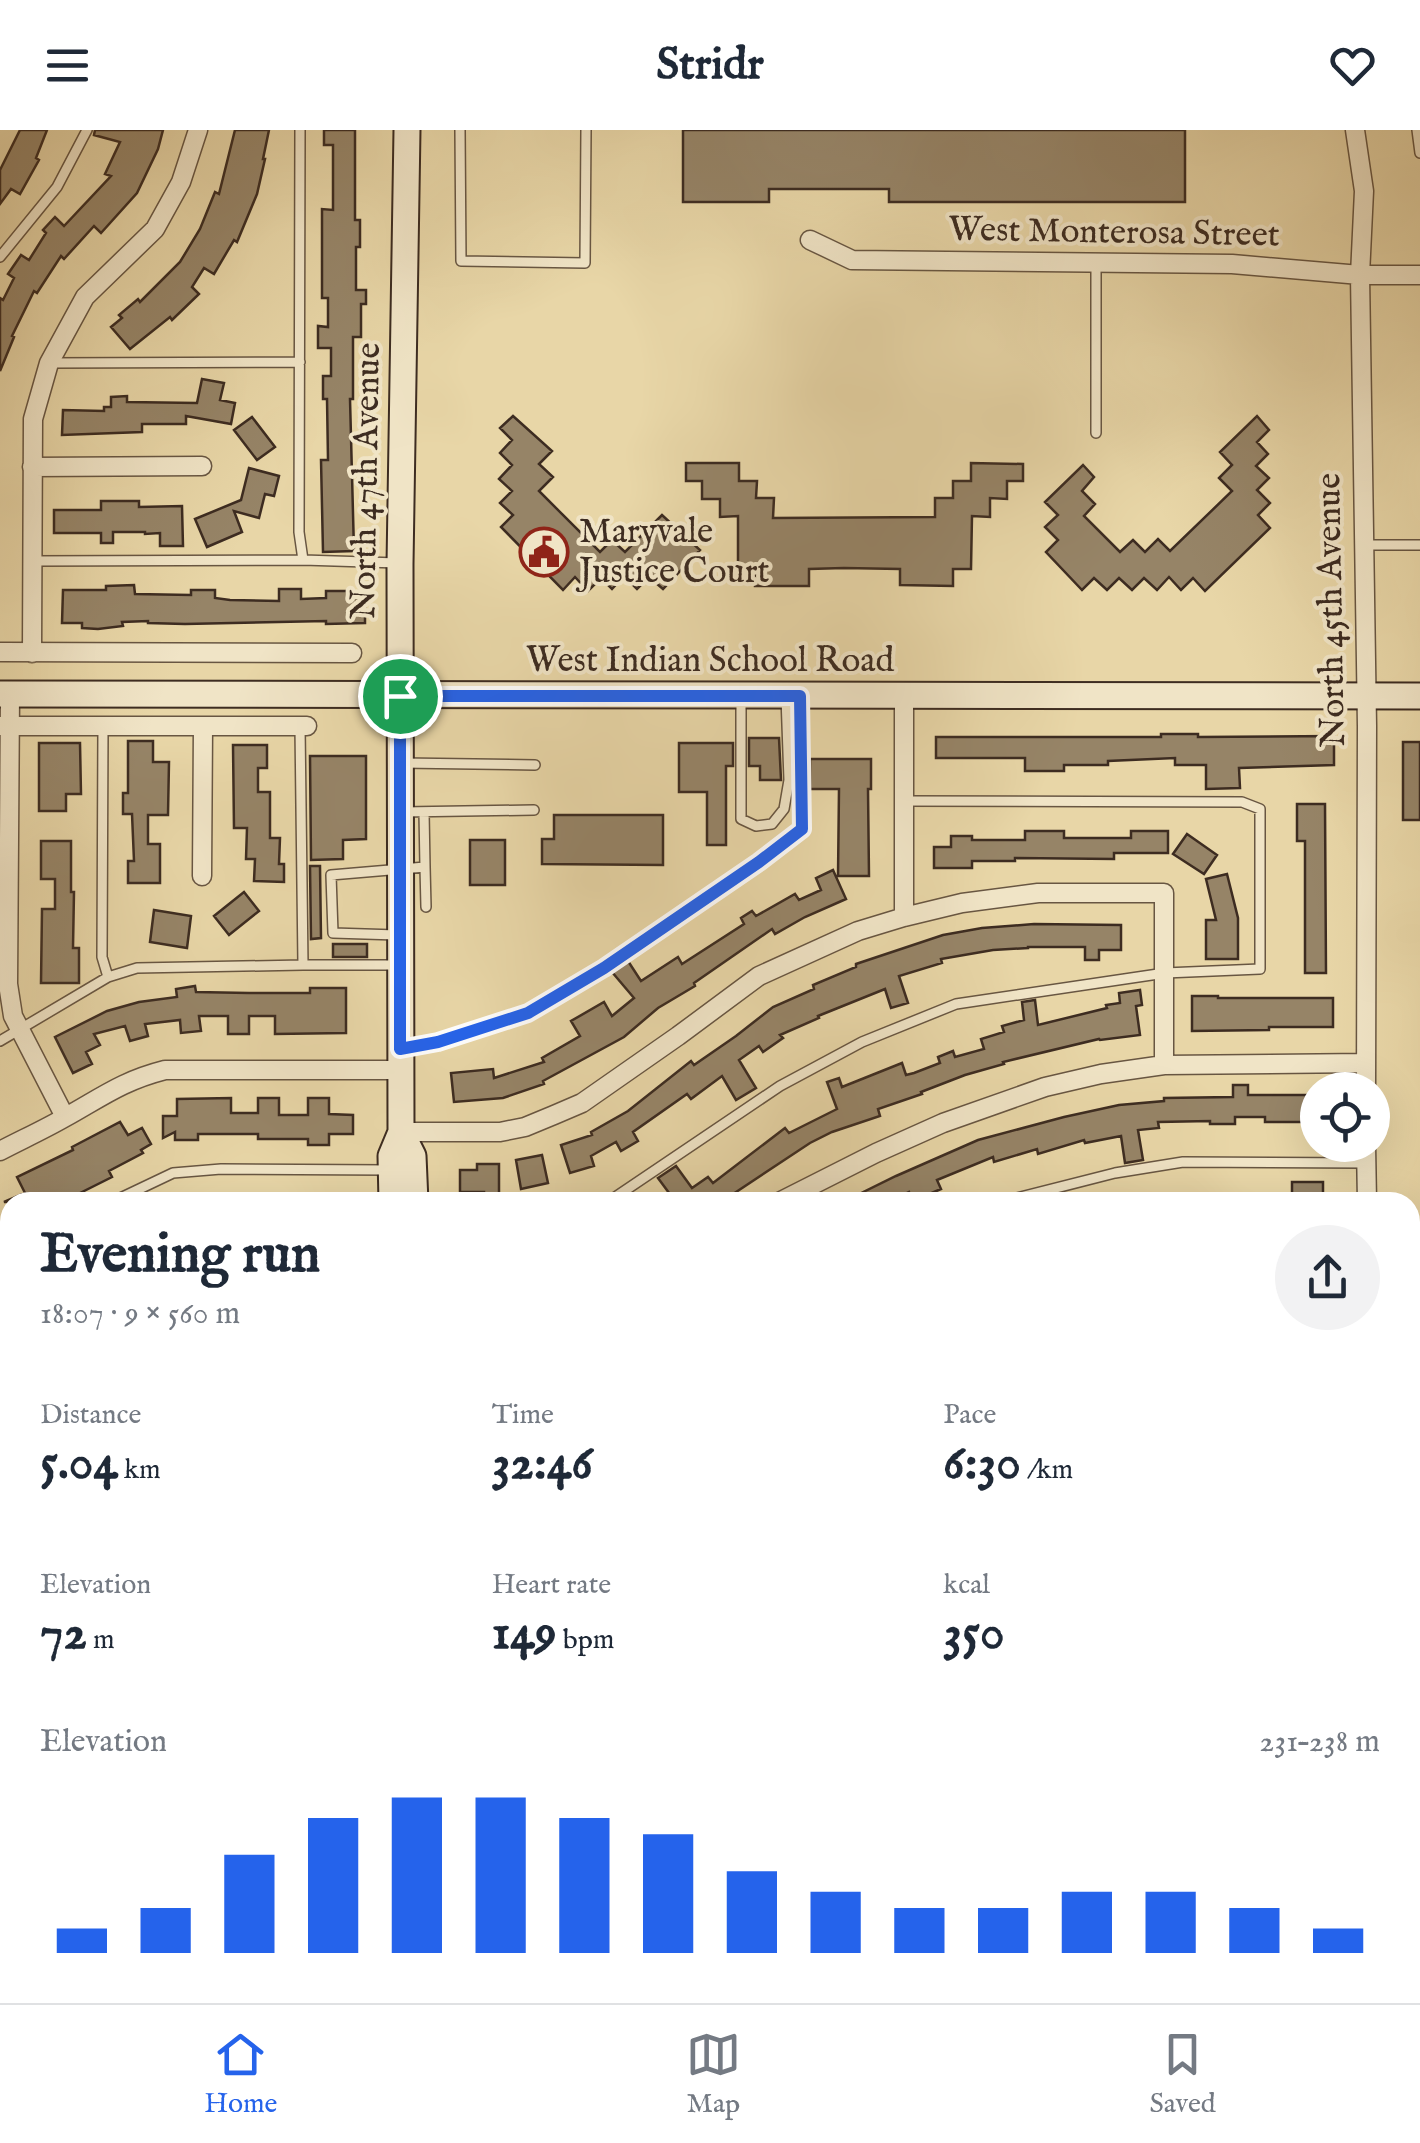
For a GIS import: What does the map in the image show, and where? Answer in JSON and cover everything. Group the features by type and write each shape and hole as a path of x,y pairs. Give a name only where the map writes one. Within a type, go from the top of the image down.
{"main road":[{"name":"North 47th Avenue","path":"392,1192 392,1156 401,1132 400,935 412,868 412,812 400,763 407,130"},
{"name":"West Indian School Road","path":"5,694 1420,696"},
{"name":"North 47th Avenue","path":"401,1132 413,1156 414,1192"}],"street":[{"path":"32,652 32,418 49,364 85,297 155,229 180,182 198,130"},
{"name":"North 45th Avenue","path":"1356,130 1364,191 1360,275 1367,726 1366,1072"},
{"name":"West Monterosa Street","path":"810,240 852,260 1232,264 1360,275 1420,274"},
{"path":"32,467 202,466"},
{"path":"0,652 352,652"},
{"path":"5,694 8,984 13,1016 65,1117"},
{"path":"904,696 904,916"},
{"path":"5,726 304,726"},
{"path":"202,876 203,726"},
{"path":"401,1132 500,1132 525,1127 582,1103 759,976 904,916 962,903 1038,893 1164,893 1164,1065"},
{"path":"0,1151 108,1091 165,1070 401,1059"},
{"path":"799,1192 943,1123 1028,1093 1102,1074 1164,1065 1366,1063"},
{"path":"1366,1162 1366,1192"}],"lane":[{"path":"0,257 57,187 88,130"},
{"path":"300,130 299,532 303,560"},
{"path":"460,130 461,261 585,264 586,130"},
{"path":"1417,130 1420,153"},
{"path":"1096,263 1096,433"},
{"path":"49,364 300,362"},
{"path":"1363,544 1420,544"},
{"path":"31,561 303,560 400,564"},
{"path":"741,696 741,819 756,826 772,824 784,809 793,696"},
{"path":"401,1059 438,1042 528,1013 634,947 802,829 793,696"},
{"path":"104,726 102,957 108,977"},
{"path":"303,965 304,726"},
{"path":"400,763 535,765"},
{"path":"623,1192 780,1086 862,1042 956,1004 1165,973 1260,969 1260,808 1242,802 904,800"},
{"path":"412,812 534,810"},
{"path":"400,935 333,933 332,875 412,868 426,907"},
{"path":"0,1041 108,977 137,968 400,966"},
{"path":"1040,1192 1115,1173 1183,1162 1300,1157"},
{"path":"134,1192 173,1174 221,1169 392,1170"}],"building":[{"path":"20,130 47,130 36,158 39,160 20,194 11,189 0,204 0,170"},
{"path":"95,130 163,130 137,193 101,233 94,226 64,259 61,256 37,293 34,291 0,371 0,298 3,300 14,278 8,274 21,255 29,260 46,233 43,230 55,217 64,226 111,176 105,174 120,142 94,135"},
{"path":"235,130 269,130 257,194 237,242 234,240 214,274 204,268 192,287 199,294 172,320 170,317 130,349 111,327 122,318 119,315 138,299 140,302 180,262 200,229 215,192 219,194"},
{"path":"324,130 355,130 355,220 360,220 356,290 366,290 366,304 361,304 361,337 353,337 350,399 354,551 323,552 321,460 328,460 323,376 331,376 331,348 318,348 318,326 328,327 328,298 322,298 322,209 333,210 333,145 324,145"},
{"path":"683,130 1185,130 1185,202 889,202 889,189 769,189 769,202 683,202"},
{"path":"202,379 224,383 220,400 235,403 231,424 186,416 186,424 142,424 142,432 62,435 63,410 104,411 104,407 111,407 111,397 127,396 127,402 197,403"},
{"path":"513,416 552,451 539,464 553,477 539,491 600,552 612,540 625,552 662,515 700,550 663,589 649,577 637,589 624,576 612,589 601,578 588,591 575,577 563,590 501,527 513,515 500,503 512,491 499,479 512,465 500,453 512,440 500,428"},
{"path":"1257,416 1269,430 1257,442 1268,454 1256,466 1269,478 1257,490 1270,503 1258,515 1270,528 1205,591 1193,578 1181,590 1169,577 1157,590 1144,578 1132,590 1119,578 1107,590 1094,578 1082,590 1046,552 1058,540 1045,527 1058,515 1045,502 1083,465 1094,477 1082,491 1095,504 1084,516 1120,552 1133,540 1145,552 1158,539 1170,551 1232,491 1219,478 1232,465 1220,452"},
{"path":"252,417 275,447 257,460 234,430"},
{"path":"686,463 739,463 739,481 757,481 756,498 774,498 773,518 935,517 935,498 953,498 953,481 971,481 971,463 1023,464 1023,481 1007,481 1007,499 990,498 990,517 972,516 971,569 953,569 953,586 900,585 900,569 844,568 809,569 809,586 755,586 755,569 738,569 738,516 720,517 720,499 702,499 702,481 686,481"},
{"path":"249,468 279,476 274,496 265,494 259,518 234,511 242,532 207,547 195,519 241,500"},
{"path":"101,501 139,501 139,507 182,506 183,546 160,546 160,533 113,532 113,543 101,543 101,533 54,533 54,510 101,510"},
{"path":"134,585 135,594 191,595 191,590 215,590 215,598 230,600 279,601 279,589 301,589 301,599 326,598 326,591 352,591 352,598 365,597 365,623 148,621 122,622 123,626 98,629 82,628 82,623 62,623 63,590 106,590 106,586"},
{"path":"1334,736 1334,765 1239,768 1240,788 1206,789 1206,765 1175,765 1175,758 1064,765 1064,771 1025,771 1025,758 936,758 936,737"},
{"path":"749,738 779,738 781,780 760,780 760,766 749,766"},
{"path":"128,741 153,741 153,762 169,762 168,815 148,815 148,844 160,844 160,883 128,883 128,861 134,861 132,814 123,814 123,793 128,793"},
{"path":"1403,742 1420,742 1420,820 1403,820"},
{"path":"39,743 80,743 81,794 66,794 66,811 39,811"},
{"path":"679,743 733,743 733,766 726,766 726,845 707,845 707,792 679,792"},
{"path":"233,745 267,745 267,768 258,768 258,792 270,792 270,838 280,838 279,864 284,864 284,882 254,881 255,859 246,859 247,828 234,828"},
{"path":"310,756 366,756 366,839 343,840 343,859 311,860"},
{"path":"810,759 871,759 869,876 838,876 839,789 810,789"},
{"path":"1297,804 1325,804 1326,973 1305,973 1305,841 1297,841"},
{"path":"554,815 663,815 663,865 542,864 542,839 554,839"},
{"path":"1025,831 1064,831 1064,838 1131,838 1131,831 1168,831 1168,853 1114,853 1114,859 1015,858 972,861 972,868 934,868 934,847 951,847 951,836 1025,840"},
{"path":"1187,834 1217,855 1204,874 1173,854"},
{"path":"470,840 505,840 505,885 470,885"},
{"path":"41,841 71,841 73,948 79,948 79,983 41,983 42,909 55,909 55,879 41,879"},
{"path":"310,866 320,866 321,938 311,939"},
{"path":"833,870 846,899 775,934 772,929 658,1008 624,1037 543,1081 544,1084 503,1098 454,1102 451,1073 493,1069 494,1078 544,1062 542,1058 580,1036 571,1021 604,1002 612,1016 634,998 612,972 628,961 641,981 678,957 682,964 744,924 741,918 752,911 756,916 795,894 799,900 821,890 816,878"},
{"path":"1227,874 1238,918 1238,959 1206,959 1206,920 1216,920 1206,879"},
{"path":"244,892 259,911 229,935 214,916"},
{"path":"154,910 191,916 187,948 150,942"},
{"path":"1034,924 1121,925 1121,950 1099,950 1099,960 1085,960 1085,947 1028,947 941,959 942,963 899,976 908,1003 891,1008 885,989 780,1035 783,1038 763,1052 759,1046 739,1060 756,1088 736,1100 722,1076 691,1099 687,1094 633,1132 638,1141 621,1151 616,1142 591,1156 594,1166 570,1173 561,1145 592,1135 591,1132 628,1111 691,1061 694,1065 773,1007 814,989 813,985 856,964 943,935"},
{"path":"333,944 367,944 367,957 333,957"},
{"path":"195,986 196,992 249,993 310,993 310,988 346,988 346,1033 275,1034 275,1016 249,1016 249,1034 228,1034 228,1016 199,1016 201,1031 181,1033 180,1020 145,1024 148,1036 130,1041 125,1026 94,1034 100,1045 86,1052 92,1064 73,1073 55,1037 107,1011 177,997 176,989"},
{"path":"1140,990 1142,1005 1136,1006 1140,1035 1099,1039 1003,1062 921,1092 878,1109 880,1116 810,1143 736,1192 668,1192 658,1178 676,1166 692,1188 708,1177 713,1183 785,1128 789,1133 837,1109 827,1082 839,1078 842,1087 902,1063 906,1075 940,1063 938,1057 953,1051 955,1057 984,1049 981,1039 1004,1032 1002,1026 1024,1020 1022,1002 1035,1000 1038,1025 1120,1003 1119,993"},
{"path":"1192,996 1333,998 1333,1027 1192,1031"},
{"path":"1233,1085 1248,1085 1248,1095 1300,1095 1300,1122 1235,1117 1235,1124 1158,1122 1159,1128 1138,1130 1143,1160 1125,1163 1121,1136 1085,1143 1084,1140 1038,1154 1037,1149 994,1162 993,1157 937,1180 941,1189 934,1192 863,1192 978,1140 1064,1117 1164,1098 1233,1097"},
{"path":"231,1098 231,1113 258,1113 258,1098 279,1098 279,1115 308,1115 308,1098 329,1098 329,1114 353,1115 353,1134 329,1134 329,1145 308,1145 308,1139 258,1139 258,1134 198,1134 198,1140 175,1140 175,1132 163,1138 163,1116 177,1116 177,1099"},
{"path":"120,1122 128,1135 142,1128 151,1144 141,1150 143,1153 109,1171 112,1177 82,1192 24,1192 17,1177 73,1150 72,1147"},
{"path":"542,1155 548,1183 521,1189 516,1160"},
{"path":"477,1164 499,1164 499,1192 460,1192 460,1170 477,1170"},
{"path":"1292,1182 1323,1182 1323,1192 1292,1192"}],"place":[{"name":"Maryvale Justice Court","path":"544,552"}],"route":[{"path":"400,696 800,696 802,829 604,968 528,1013 438,1042 400,1049 400,696"}]}
